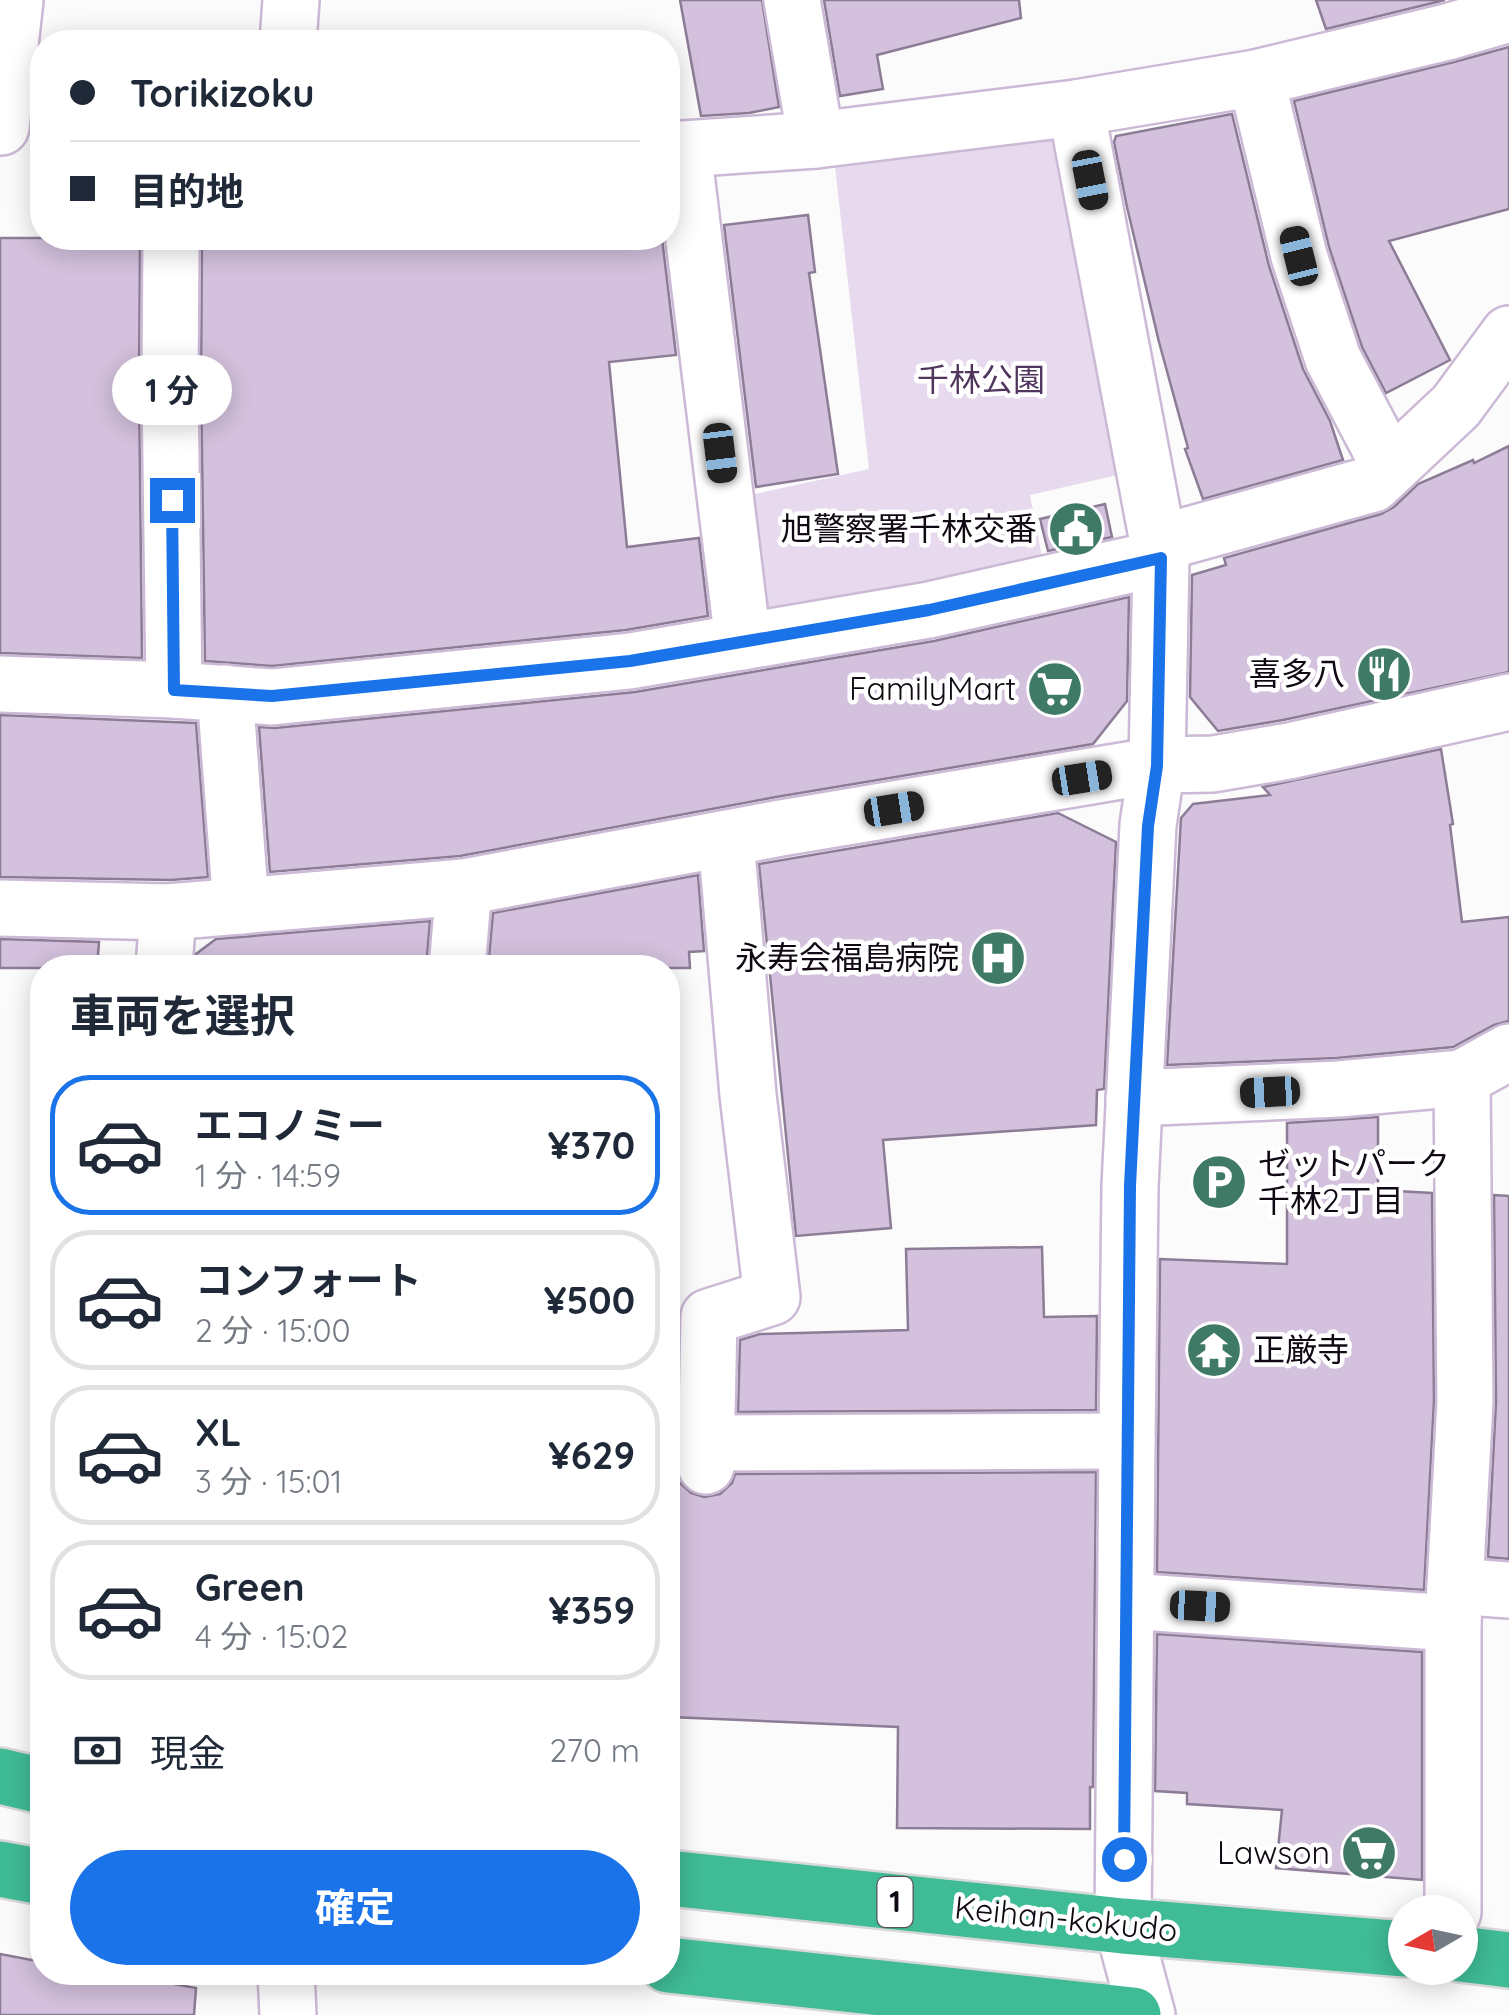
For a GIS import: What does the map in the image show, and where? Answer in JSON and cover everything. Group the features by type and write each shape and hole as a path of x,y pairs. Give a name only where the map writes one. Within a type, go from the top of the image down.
{"highway":[{"path":"0,1776 30,1783"},
{"path":"0,1869 30,1875"},
{"name":"Keihan-kokudo","path":"680,1879 1124,1926 1388,1948"},
{"path":"1478,1956 1509,1960"},
{"path":"680,1966 1132,2015"}],"street":[{"path":"14,0 1,127 30,129"},
{"path":"289,30 291,0"},
{"path":"792,0 816,140"},
{"path":"680,150 816,140 1076,108 1256,78 1509,14"},
{"path":"1256,78 1299,256 1333,359 1390,467"},
{"path":"1076,108 1160,550 1157,766 1148,826 1130,1186 1127,1441 1124,1926 1147,2015"},
{"path":"680,186 743,642"},
{"path":"172,250 200,692 241,906"},
{"path":"0,684 290,695 630,661 929,610 1160,550 1373,484 1456,406 1509,334"},
{"path":"0,908 168,912 464,886 723,838 1157,766 1213,764 1289,752 1509,702"},
{"path":"723,838 772,1297 709,1317 706,1455 1127,1441"},
{"path":"458,955 464,886"},
{"path":"165,955 168,912"},
{"path":"1134,1098 1338,1089 1462,1078 1509,1052"},
{"path":"1453,1895 1454,1604 1487,1402 1462,1078"},
{"path":"1126,1601 1454,1604 1509,1590"},
{"path":"287,1985 288,2015"}],"green space":[{"name":"千林公園","path":"1052,129 1126,473 1030,495 1043,562 761,621 742,497 869,469 834,158"}],"building":[{"path":"680,0 762,0 779,107 701,116"},
{"path":"824,0 1019,0 1021,18 877,55 883,89 840,96"},
{"path":"1316,0 1445,0 1326,29"},
{"path":"1509,47 1509,209 1389,241 1450,360 1386,393 1362,347 1329,247 1294,101"},
{"path":"1232,114 1269,266 1303,369 1330,421 1343,460 1203,499 1185,449 1188,448 1159,342 1114,142 1116,136"},
{"path":"808,215 815,272 809,273 838,474 756,487 724,225"},
{"path":"0,238 30,238 30,250 140,250 142,658 0,653"},
{"path":"202,250 663,250 676,355 609,362 627,547 699,538 708,616 626,630 272,666 205,661"},
{"path":"1509,446 1509,672 1218,731 1190,697 1192,575 1226,565 1224,558 1381,514 1418,484"},
{"name":"旭警察署千林交番","path":"1105,504 1112,537 1048,551 1040,519"},
{"path":"1129,597 1127,701 1093,744 776,797 460,856 270,872 259,727 635,692 934,641"},
{"path":"0,715 196,723 208,877 0,877"},
{"path":"1441,749 1462,922 1509,917 1509,1021 1453,1047 1337,1058 1167,1065 1181,818 1193,804 1270,795 1263,787"},
{"path":"1058,813 1116,842 1104,1089 1097,1090 1096,1125 883,1140 891,1228 796,1236 759,864"},
{"path":"698,875 704,951 689,952 690,968 680,968 680,955 489,955 493,913"},
{"path":"430,921 427,955 196,955 216,939"},
{"path":"0,939 99,942 98,955 30,955 30,968 0,968"},
{"path":"1378,1117 1378,1190 1432,1193 1434,1401 1424,1590 1157,1572 1160,1259 1287,1264 1287,1123"},
{"path":"1494,1195 1509,1196 1509,1559 1488,1557 1496,1402"},
{"path":"1042,1247 1044,1317 1097,1316 1096,1410 738,1412 740,1340 760,1334 908,1330 906,1249"},
{"path":"1096,1472 1090,1829 897,1828 898,1727 680,1717 680,1483 691,1493 704,1497 720,1494 735,1474"},
{"path":"1157,1634 1422,1652 1422,1880 1276,1868 1282,1810 1187,1804 1187,1793 1155,1791"},
{"path":"0,1954 30,1960 30,1985 196,1988 194,2015 0,2015"}],"place":[{"name":"旭警察署千林交番","path":"1076,529"},
{"name":"喜多八","path":"1384,674"},
{"name":"FamilyMart","path":"1055,689"},
{"name":"永寿会福島病院","path":"998,958"},
{"name":"ゼットパーク 千林2丁目","path":"1219,1182"},
{"name":"正厳寺","path":"1214,1350"},
{"name":"Lawson","path":"1369,1853"}],"route":[{"path":"172,500 174,690 272,696 630,661 929,610 1161,558 1157,766 1148,826 1130,1186 1124,1859"}]}
